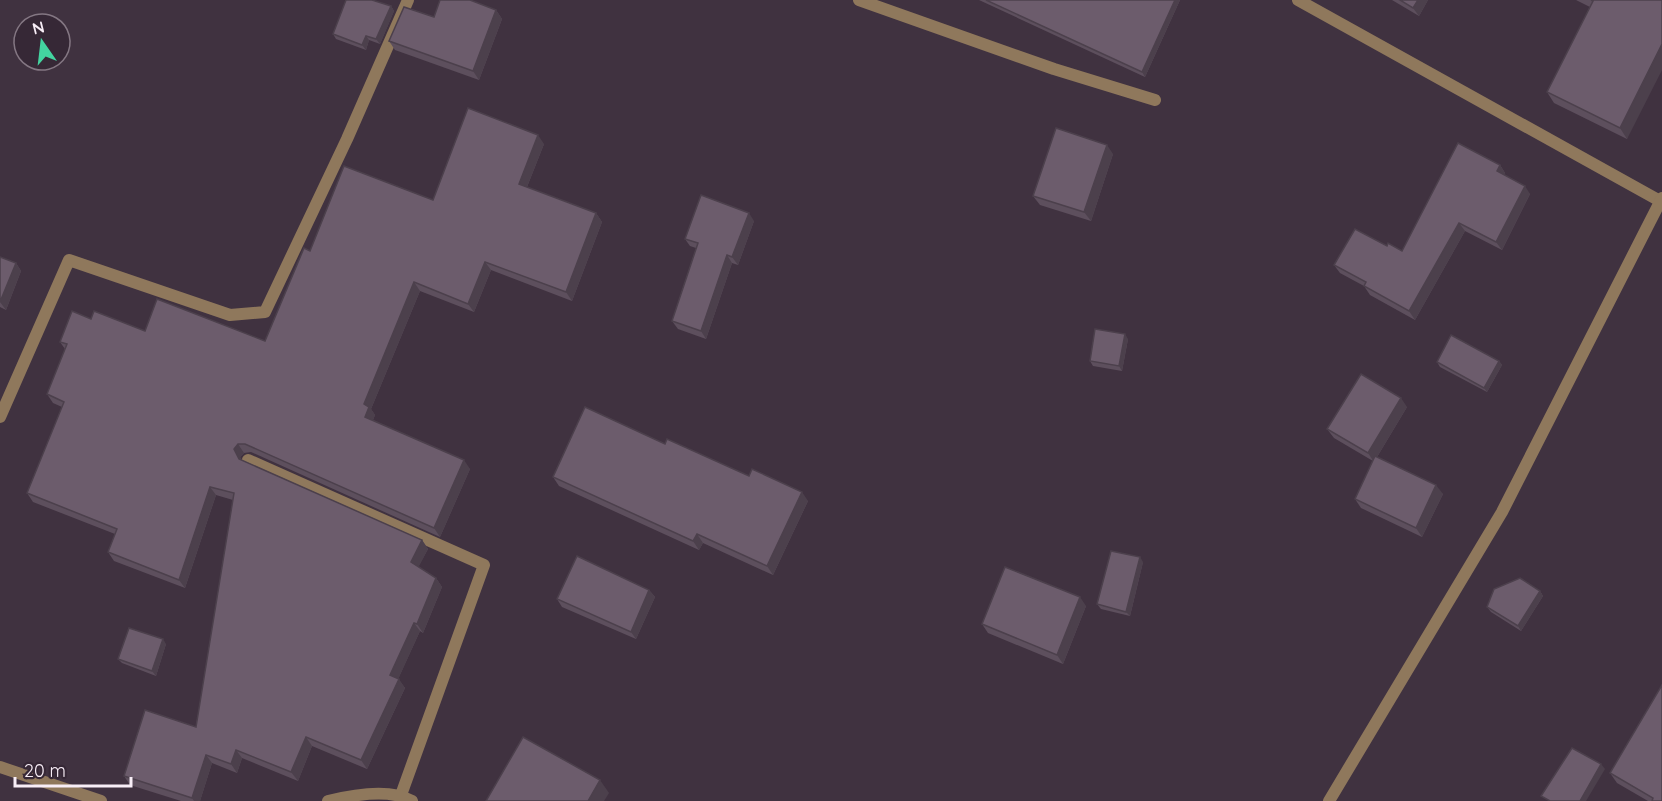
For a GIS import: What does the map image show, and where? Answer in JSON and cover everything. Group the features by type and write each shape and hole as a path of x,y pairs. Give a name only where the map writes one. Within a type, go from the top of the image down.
{"street":[{"path":"0,417 69,260 230,315 265,312 408,0"},
{"path":"859,0 1054,69 1155,100"},
{"path":"1298,0 1661,200 1502,512 1329,801"},
{"path":"248,460 484,565 407,798 348,796 328,801"},
{"path":"0,767 101,801"}],"building":[{"path":"346,0 372,0 391,6 376,39 366,36 362,45 333,34"},
{"path":"440,0 470,0 496,10 473,71 389,41 404,7 434,17"},
{"path":"986,0 1175,0 1142,72"},
{"path":"1400,0 1418,0 1413,8"},
{"path":"1591,0 1662,0 1662,44 1620,128 1547,92 1593,1"},
{"path":"468,108 538,135 519,184 596,213 566,292 485,262 468,304 414,282 364,404 369,407 365,417 464,460 434,528 245,444 238,444 234,449 239,459 422,540 411,562 436,578 417,624 414,623 390,675 399,679 361,760 306,737 291,772 236,750 231,764 206,755 192,798 124,776 145,710 196,727 234,493 210,487 179,580 108,552 117,529 27,493 64,402 47,394 67,344 60,342 72,311 91,319 94,311 145,331 157,299 265,341 304,248 310,251 344,166 433,200"},
{"path":"1056,128 1107,145 1084,212 1033,196"},
{"path":"1458,143 1500,165 1497,171 1525,186 1496,242 1459,223 1409,311 1364,286 1366,282 1334,265 1355,229 1387,246 1388,243 1402,251"},
{"path":"701,195 749,213 732,257 727,255 701,331 672,321 698,243 685,239"},
{"path":"0,257 16,263 0,302"},
{"path":"1095,329 1125,334 1119,366 1090,361"},
{"path":"1451,335 1499,361 1484,388 1437,362"},
{"path":"1361,374 1401,398 1368,453 1327,429"},
{"path":"585,407 665,444 667,439 749,476 752,469 802,492 767,566 697,534 693,541 553,477"},
{"path":"1375,456 1436,485 1416,528 1355,499"},
{"path":"1111,551 1140,557 1126,612 1097,604"},
{"path":"577,556 649,590 631,632 557,599"},
{"path":"1005,567 1080,597 1057,655 982,624"},
{"path":"1520,578 1540,591 1518,626 1487,607 1494,589"},
{"path":"129,628 163,639 152,671 118,659"},
{"path":"1662,685 1662,801 1652,801 1653,798 1610,773"},
{"path":"523,737 600,780 588,801 486,801"},
{"path":"1572,748 1601,764 1580,801 1550,801 1541,796"}]}
